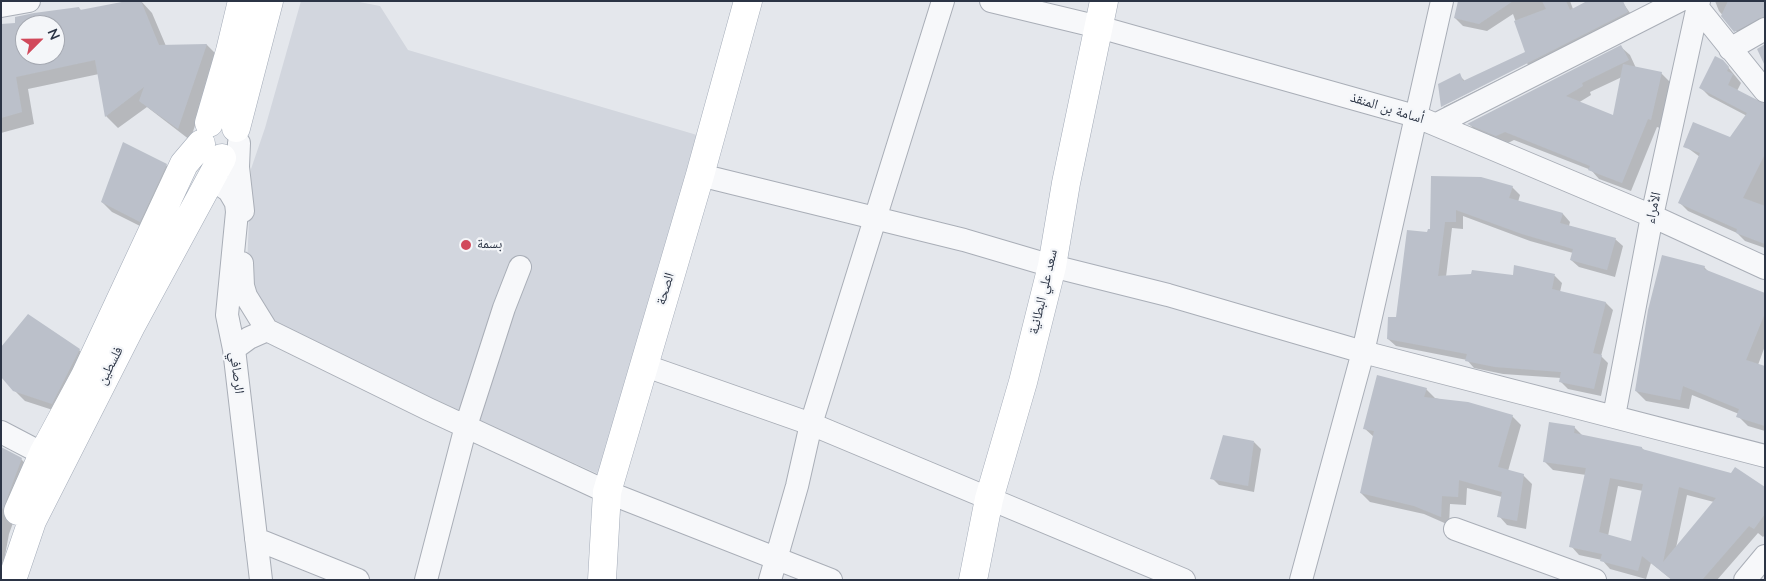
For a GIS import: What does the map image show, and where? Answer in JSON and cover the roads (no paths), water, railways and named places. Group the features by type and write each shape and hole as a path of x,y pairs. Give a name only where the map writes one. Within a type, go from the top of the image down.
{"main road":[{"name":"فلسطين","path":"222,139 230,51 242,1"},
{"name":"فلسطين","path":"12,580 32,521 132,324 208,181 269,1"},
{"name":"الصحة","path":"602,580 607,492 700,175 748,1"},
{"name":"سعد علي البطانية","path":"973,580 989,499 1023,382 1052,266 1066,183 1102,14"},
{"name":"فلسطين","path":"1,557 10,529 43,454 85,376 184,164 222,139"}],"street":[{"path":"1,6 29,1"},
{"path":"770,580 811,424 943,1"},
{"name":"أسامة بن المنقذ","path":"991,1 1102,14 1415,116 1652,216 1765,268"},
{"path":"1301,580 1363,352 1442,1"},
{"path":"1436,124 1692,3 1765,90"},
{"name":"الأمراء","path":"1614,416 1692,3"},
{"path":"1730,49 1765,29"},
{"path":"222,139 238,167 243,211 243,286 246,296 267,330 607,492 831,580"},
{"path":"700,175 874,218 1168,295 1363,352 1765,456"},
{"name":"الرصافي","path":"208,181 219,184 229,191 236,204 237,212 228,315 234,349 261,580"},
{"path":"426,580 466,426 504,308 520,267"},
{"path":"234,349 249,338 267,330"},
{"path":"643,365 811,424 1184,580"},
{"path":"1,432 43,454"},
{"path":"1455,529 1595,580"},
{"path":"256,539 358,580"},
{"path":"1746,580 1765,556"}],"place":[{"name":"بسمة","path":"466,245"}]}
